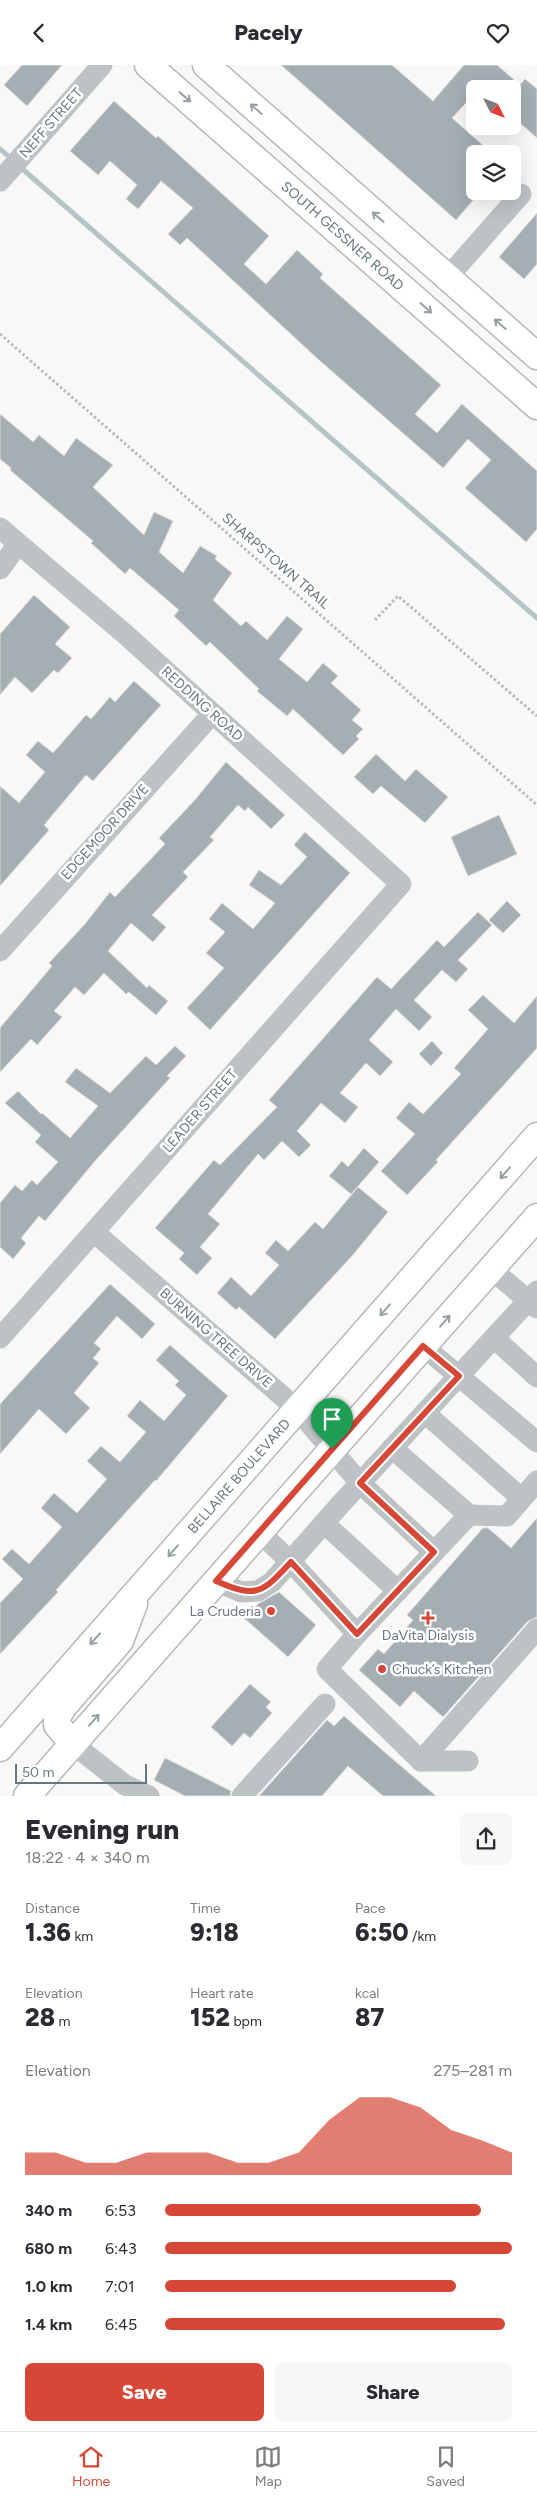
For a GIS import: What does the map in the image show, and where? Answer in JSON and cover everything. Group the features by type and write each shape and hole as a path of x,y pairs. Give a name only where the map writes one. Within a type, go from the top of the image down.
{"main road":[{"name":"SOUTH GESSNER ROAD","path":"148,65 537,406"},
{"path":"206,65 537,356"},
{"path":"389,275 414,248"},
{"name":"BELLAIRE BOULEVARD","path":"0,1748 537,1137"},
{"path":"27,1796 537,1217"},
{"path":"73,1744 57,1725 58,1717 63,1707 120,1641 139,1590"}],"street":[{"name":"NEFF STREET","path":"3,178 102,65"},
{"path":"447,278 515,200"},
{"name":"REDDING ROAD","path":"0,528 126,634 401,884"},
{"path":"0,569 18,544"},
{"name":"EDGEMOOR DRIVE","path":"0,951 212,714"},
{"name":"LEADER STREET","path":"0,1338 401,884"},
{"name":"BURNING TREE DRIVE","path":"94,1232 297,1409 360,1483 434,1552"},
{"path":"216,1581 241,1592 258,1591 272,1582 360,1483 494,1338 534,1300 491,1269"},
{"path":"494,1338 537,1377"},
{"path":"423,1346 537,1442"},
{"path":"425,1413 522,1498"},
{"path":"392,1448 468,1515 507,1516 537,1481"},
{"path":"468,1515 357,1634 327,1669 421,1761 468,1761"},
{"path":"324,1523 398,1591"},
{"path":"259,1532 291,1562 357,1634"},
{"path":"421,1761 537,1629"},
{"path":"242,1796 325,1703"},
{"path":"73,1744 132,1790 149,1796"}],"path":[{"name":"SHARPSTOWN TRAIL","path":"0,334 537,805"},
{"path":"375,620 398,597 537,716"}],"building":[{"path":"22,65 62,65 27,106 4,85"},
{"path":"281,65 392,65 433,101 464,65 497,65 514,80 466,80 466,103 452,118 466,130 466,135 471,135 483,145 466,145 466,200 473,200 456,220"},
{"path":"525,79 537,89 537,138 521,124 521,84"},
{"path":"114,101 156,138 158,136 269,236 244,264 266,284 297,250 323,274 320,278 441,385 415,414 437,433 462,404 537,471 537,529 526,542 465,488 491,460 468,439 443,468 319,360 187,238 180,245 168,234 193,208 161,181 138,209 126,199 137,185 110,161 98,175 70,151"},
{"path":"537,213 537,264 524,279 499,257"},
{"path":"0,414 33,442 39,435 64,456 76,438 113,465 93,487 144,535 154,512 173,521 159,552 183,573 200,546 217,556 215,559 232,573 213,600 241,626 246,621 267,640 287,616 303,629 279,659 307,682 323,663 338,676 331,683 361,710 352,720 363,729 356,736 359,739 343,755 293,709 287,716 257,691 259,689 210,642 206,646 174,616 179,610 130,568 125,574 91,543 93,541 10,470 11,468 0,459"},
{"path":"34,595 70,627 55,644 72,658 58,673 54,670 32,693 15,677 0,695 0,634"},
{"path":"134,681 161,705 93,781 86,775 44,825 49,830 0,886 0,786 19,803 45,772 26,755 38,741 53,753 86,715 91,719 110,697 115,702"},
{"path":"376,754 405,781 416,769 448,797 425,823 381,786 373,794 354,777"},
{"path":"226,762 285,815 271,829 248,807 245,811 238,805 210,837 214,840 183,872 188,877 152,915 166,927 153,942 131,923 108,951 147,988 149,985 168,1001 156,1015 129,992 126,994 104,973 84,995 75,987 54,1011 62,1017 37,1045 31,1039 0,1072 0,1028 52,966 49,963 85,924 110,892 115,897 165,844 159,838 194,801"},
{"path":"499,815 517,854 468,876 451,837"},
{"path":"305,832 350,873 210,1030 187,1008 224,968 206,953 225,932 209,919 222,903 253,929 275,903 249,885 259,870 281,885 307,857 294,845"},
{"path":"507,901 521,915 503,933 489,920"},
{"path":"478,912 492,925 458,960 468,969 456,982 442,970 414,1000 432,1017 419,1031 396,1009 369,1040 393,1062 380,1076 366,1063 340,1093 358,1107 345,1123 321,1103 297,1131 311,1145 299,1157 282,1141 264,1160 258,1154 208,1214 220,1224 200,1247 212,1258 197,1275 179,1259 184,1253 155,1228 214,1160 220,1165 277,1107 269,1100 377,977 391,989 437,940 444,947"},
{"path":"483,995 514,1023 537,996 537,1048 407,1195 381,1171 415,1134 396,1118 409,1102 423,1114 461,1074 454,1068 488,1029 468,1010"},
{"path":"432,1041 443,1053 431,1066 419,1054"},
{"path":"175,1046 186,1056 167,1076 170,1078 95,1161 45,1221 39,1216 21,1238 26,1243 13,1259 0,1247 0,1203 15,1185 22,1191 32,1180 37,1185 58,1162 35,1142 41,1135 5,1103 18,1091 41,1114 70,1138 98,1106 65,1082 76,1068 110,1093 146,1056 156,1065"},
{"path":"364,1148 379,1162 351,1194 329,1176 342,1161 348,1167"},
{"path":"358,1187 388,1212 352,1256 275,1339 239,1307 236,1310 217,1293 231,1277 251,1296 279,1265 265,1253 276,1240 288,1251 315,1222 323,1229"},
{"path":"110,1284 155,1324 142,1339 117,1316 94,1343 101,1349 93,1358 99,1363 74,1393 90,1408 66,1434 39,1409 0,1454 0,1404"},
{"path":"170,1345 228,1396 156,1481 56,1590 58,1592 0,1654 0,1603 23,1579 2,1559 12,1549 29,1564 62,1527 41,1508 54,1493 77,1513 107,1479 87,1461 101,1446 120,1462 146,1432 127,1416 140,1400 164,1421 186,1395 175,1385 179,1381 156,1360"},
{"path":"537,1518 537,1617 528,1621 443,1717 414,1691 400,1707 359,1670 378,1649 384,1654 413,1620 407,1615 483,1528 488,1528 511,1548"},
{"path":"279,1592 316,1625 288,1657 244,1618 258,1604"},
{"path":"250,1684 271,1702 266,1707 272,1713 250,1738 244,1733 232,1746 211,1727"},
{"path":"344,1716 436,1796 383,1796 348,1766 322,1796 259,1796 327,1720 334,1726"},
{"path":"165,1758 231,1791 230,1796 185,1796 154,1780"}],"waterway":[{"path":"0,149 13,160"},
{"path":"19,166 537,618"}],"place":[{"name":"La Cruderia","path":"271,1611"},
{"name":"DaVita Dialysis","path":"428,1618"},
{"name":"Chuck’s Kitchen","path":"382,1669"}],"route":[{"path":"423,1346 459,1376 360,1483 434,1552 357,1634 291,1562 272,1582 258,1591 241,1592 216,1581 332,1449 423,1346"}]}
